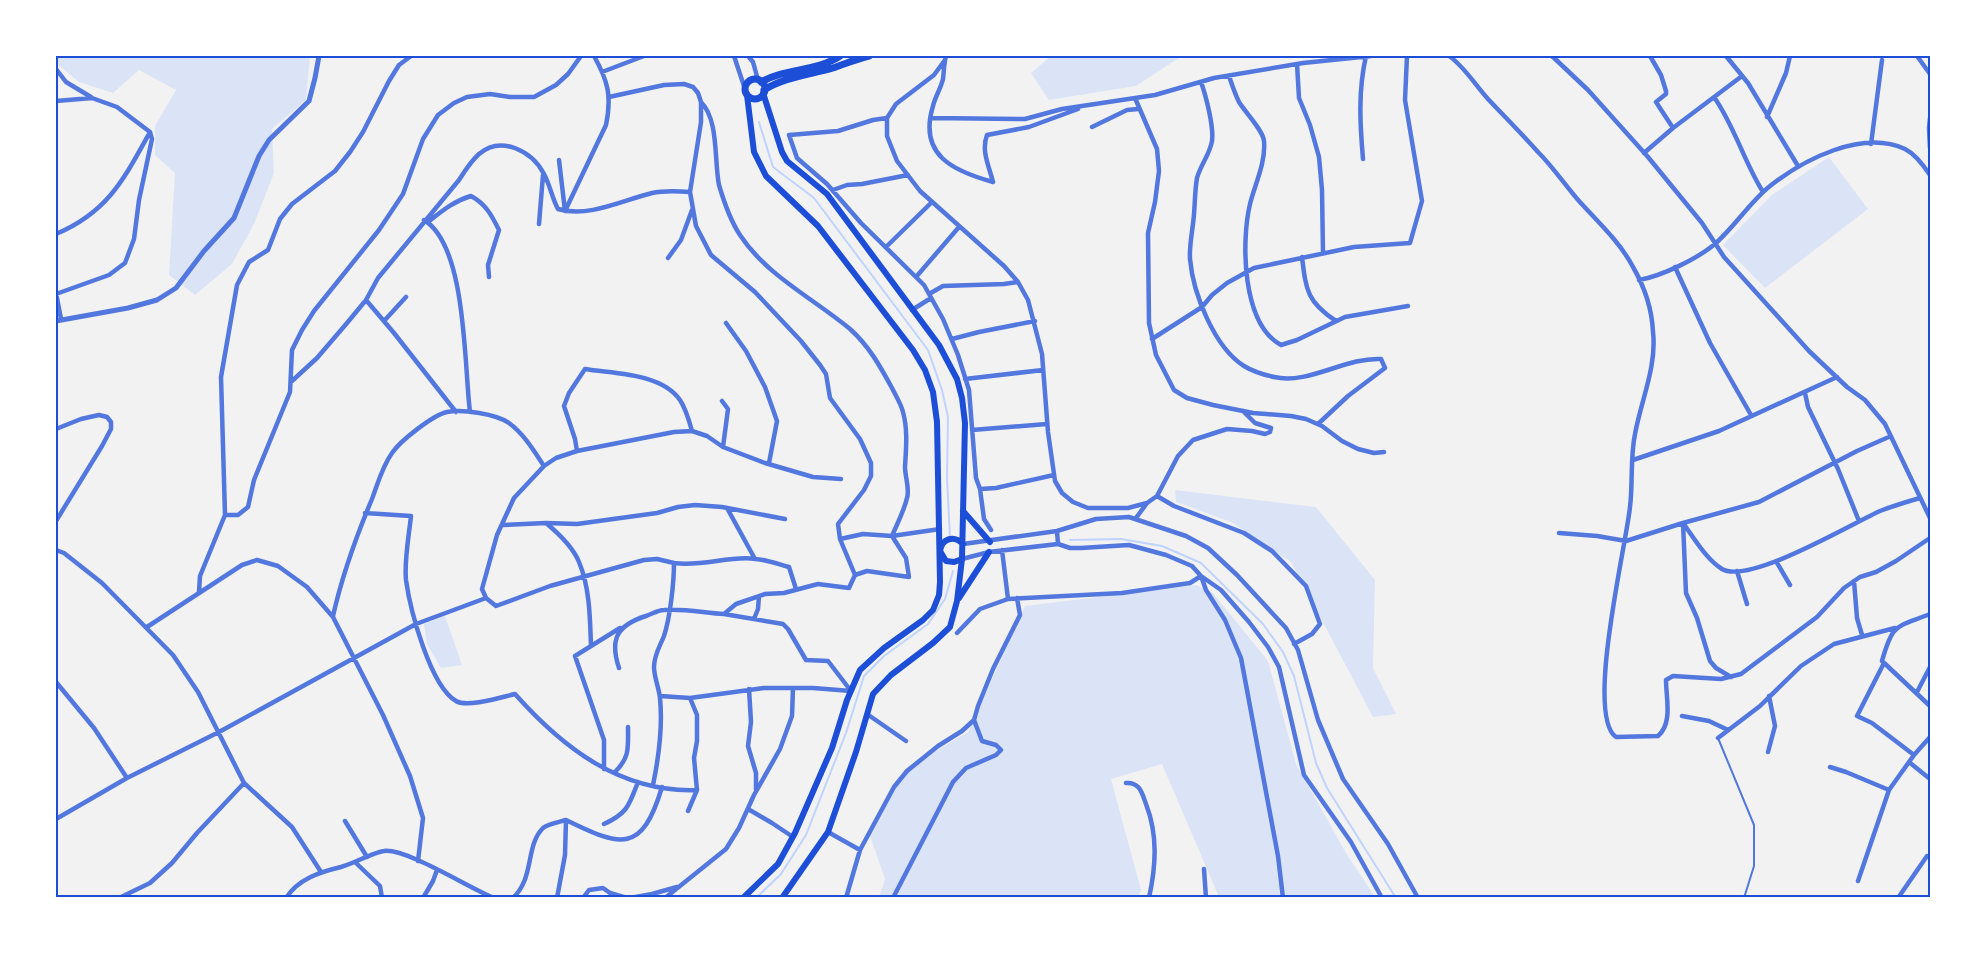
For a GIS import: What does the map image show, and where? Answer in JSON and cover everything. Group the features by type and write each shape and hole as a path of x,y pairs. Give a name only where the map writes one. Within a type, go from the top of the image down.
{"main road":[{"path":"743,897 778,864 793,837 832,748 860,670 884,648 923,620 933,610 939,595 937,422 933,392 925,370 913,350 818,226 766,176 754,152 746,94 747,83 818,65 840,56"},
{"path":"746,94 756,98 778,82 835,68 855,57 869,56"},
{"path":"760,81 782,152 788,161 827,194 948,360 957,379 962,398 964,423 962,559 957,601 950,627 885,681 873,694 856,752 828,832 782,897"},
{"path":"963,511 990,542"},
{"path":"962,559 954,562 946,561 940,551 942,544 949,539 957,539 963,544"},
{"path":"957,601 990,552"}],"street":[{"path":"56,69 66,82 92,98 117,107 150,132 152,139 139,200 134,239 125,263 109,275 56,294 58,320 89,316 148,303 176,288 204,251 234,218 259,156 269,140 309,101 319,56"},
{"path":"200,592 200,576 225,516 221,377 237,285 249,262 268,250 280,219 292,204 335,171 351,153 389,81 399,65 411,56"},
{"path":"225,516 238,515 248,507 254,480 290,392 292,350 302,330 314,311 379,230 403,194 423,139 438,115 467,96 490,94 534,96 556,85 568,74 581,56"},
{"path":"565,210 606,125 609,97 607,81 594,56"},
{"path":"602,72 644,56"},
{"path":"734,56 746,94"},
{"path":"748,56 753,62 760,81"},
{"path":"1363,159 1359,107 1366,56"},
{"path":"931,118 1025,119 1089,104 1135,98 1229,76 1297,64 1371,56"},
{"path":"1152,339 1202,307 1219,289 1254,268 1354,247 1410,243 1422,201 1405,100 1407,56"},
{"path":"1449,56 1538,151 1579,201 1613,237 1633,267 1645,294 1653,331 1653,357 1634,437 1626,541 1607,648 1605,681 1608,726 1611,733 1616,737 1658,736 1664,731 1668,701 1666,680 1673,676 1703,679 1732,678 1749,669 1816,616 1844,588 1896,561 1930,538"},
{"path":"1552,56 1588,90 1644,153 1702,223 1724,257 1809,351 1864,400 1885,424 1930,518"},
{"path":"1650,56 1661,75 1666,91 1666,94 1656,102 1673,128"},
{"path":"1726,56 1742,76 1798,166"},
{"path":"1767,117 1786,73 1790,56"},
{"path":"1917,56 1930,74"},
{"path":"945,58 943,80 932,107 930,140 935,151 945,161 960,171 993,182 984,153 987,135 1029,127 1089,104"},
{"path":"945,58 934,75 896,104 887,118 887,136 897,161 932,202 1005,266 1018,282 1028,300 1042,354 1047,424 1055,481 1062,492 1073,502 1088,508 1128,508 1147,503"},
{"path":"1871,144 1882,60"},
{"path":"1297,64 1299,98 1319,157 1323,253"},
{"path":"1229,76 1238,100 1264,138 1263,154 1250,204 1247,226 1246,272 1255,314 1271,340 1281,345 1345,317 1408,306"},
{"path":"1644,153 1742,76"},
{"path":"1202,82 1207,98 1212,140 1198,176 1190,257 1194,284 1215,333 1236,360 1246,367 1275,377 1292,379 1368,358 1381,359 1384,369 1348,396 1318,424"},
{"path":"609,97 664,85 684,84 693,87 698,93 701,102 701,122 690,192 696,226 711,255 755,292 820,365 826,374 830,398 860,439 871,463 871,476 864,490 838,524 840,539 855,575"},
{"path":"1714,97 1727,116 1763,192"},
{"path":"56,101 92,98"},
{"path":"1135,98 1157,149 1159,171 1148,233 1149,323 1156,355 1174,390 1187,398 1243,411 1291,416 1318,424 1342,441 1358,448 1374,453 1384,452"},
{"path":"701,102 707,108 711,119 719,184 729,214 741,236 757,256 793,287 851,330 866,346 881,368 904,413 908,496 892,536"},
{"path":"1092,127 1127,110 1138,109"},
{"path":"887,118 838,131 789,135 797,158 833,190 861,223 916,277 943,319 969,390 976,478 980,489 984,519 991,530"},
{"path":"1930,118 1930,148"},
{"path":"56,234 84,220 109,199 150,132"},
{"path":"1639,280 1657,277 1716,244 1763,192 1806,161 1837,148 1871,144 1906,149 1930,175"},
{"path":"292,381 317,358 366,300 378,278 459,180 469,164 480,153 491,147 516,147 537,163 544,173 558,209 583,210 604,207 655,192 675,190 690,192"},
{"path":"559,160 565,210"},
{"path":"540,224 544,173"},
{"path":"833,190 847,185 908,175"},
{"path":"426,221 460,199 471,196 480,201 490,212 499,230 488,265 489,276"},
{"path":"886,247 932,202"},
{"path":"668,258 681,240 692,210"},
{"path":"426,221 444,245 455,276 465,339 470,412"},
{"path":"916,277 959,227"},
{"path":"1302,257 1305,284 1311,296 1319,310 1336,321"},
{"path":"1675,267 1710,344 1752,415"},
{"path":"912,310 943,286 1018,282"},
{"path":"384,321 406,297"},
{"path":"366,300 456,412"},
{"path":"952,339 1035,321"},
{"path":"726,323 746,351 765,387 777,421 769,463"},
{"path":"577,451 564,406 569,393 585,369 648,380 667,387 681,402 692,431"},
{"path":"965,379 1043,370"},
{"path":"1633,460 1719,431 1837,377"},
{"path":"1805,393 1808,407 1835,462 1859,521"},
{"path":"722,401 729,409 723,447"},
{"path":"1136,518 1147,503 1157,496 1178,456 1193,440 1227,429 1252,430 1266,434 1270,432 1271,428 1255,423 1243,411"},
{"path":"333,617 340,585 364,513 393,451 415,430 446,412 470,412 508,422 526,439 544,466"},
{"path":"56,429 99,415 107,417 111,422 111,429 102,446 56,521"},
{"path":"972,430 1047,424"},
{"path":"796,589 789,567 755,559 689,565 644,560 550,586 496,606 486,598 482,589 502,525 514,498 544,466 556,458 577,451 674,432 692,431 707,436 723,447 769,463 813,477 841,479"},
{"path":"1559,533 1626,541 1759,502 1891,436"},
{"path":"980,489 996,488 1054,475"},
{"path":"1157,496 1174,506 1244,533 1272,551 1293,571 1306,586 1320,624 1312,634 1294,644"},
{"path":"1683,523 1712,561 1722,570 1737,571 1776,561 1809,548 1883,510 1920,498"},
{"path":"502,525 577,524 657,513 695,505 727,508 785,519"},
{"path":"727,508 755,559"},
{"path":"364,513 411,516 406,579 416,624 427,658 440,683 456,701 465,704 515,694 560,739 604,769 638,782 681,791 697,790"},
{"path":"963,544 1057,531 1096,519 1136,518 1150,525 1186,536 1208,548 1286,628 1294,644 1318,720 1342,779 1388,844 1418,897"},
{"path":"546,523 569,547 579,562 590,614 591,646"},
{"path":"1683,523 1686,593 1697,618 1710,661 1716,668 1732,678"},
{"path":"840,539 863,534 892,536 940,529"},
{"path":"1057,531 1058,544"},
{"path":"724,614 736,604 759,596 818,584 849,588 855,575 867,571 909,577 906,558 892,536"},
{"path":"962,559 1002,550 1058,544 1070,548 1129,545 1166,555 1192,566 1201,576 1221,590 1268,647 1279,667 1304,775 1351,842 1382,897"},
{"path":"56,550 64,553 102,583 173,655 198,692 244,783 292,827 321,872"},
{"path":"1002,550 1008,599"},
{"path":"147,627 242,565 257,560 278,566 307,587 333,617 383,715 410,776 423,818 418,861"},
{"path":"1776,561 1790,585"},
{"path":"653,785 662,738 660,696 654,667 656,654 664,636 674,581 674,563"},
{"path":"1737,571 1747,604"},
{"path":"957,633 980,609 1008,599 1122,593 1190,583 1201,576"},
{"path":"1201,576 1206,590 1225,620 1241,658 1278,855 1283,897"},
{"path":"1854,581 1857,618 1862,635"},
{"path":"754,619 759,596"},
{"path":"56,819 127,778 219,732 416,624 486,598"},
{"path":"846,897 860,850 894,787 908,771 974,720 993,669 1020,615 1017,598"},
{"path":"604,769 604,740 574,656 635,619 663,610 724,614 783,624 806,660 828,661 851,691"},
{"path":"1718,738 1760,706 1801,666 1834,644 1895,628 1930,614"},
{"path":"619,668 615,649 616,635 621,628"},
{"path":"1895,628 1888,638 1882,661 1930,706"},
{"path":"1884,663 1857,716 1872,723 1914,755"},
{"path":"1917,692 1930,667"},
{"path":"56,682 94,728 127,778"},
{"path":"660,696 690,698 749,689 793,688 851,691"},
{"path":"665,897 726,849 780,749 792,716 793,688"},
{"path":"749,689 751,722 748,746 756,773 756,792"},
{"path":"1768,752 1775,726 1769,696"},
{"path":"688,811 697,790 694,758 697,741 697,715 690,698"},
{"path":"867,714 906,741"},
{"path":"1682,716 1709,721 1728,730"},
{"path":"893,897 953,782 966,768 996,755 1000,750 996,745 982,741 974,720"},
{"path":"615,772 624,764 628,755 628,727"},
{"path":"1858,881 1889,790 1930,737"},
{"path":"1909,762 1930,779"},
{"path":"1830,767 1889,790"},
{"path":"604,824 620,817 628,808 638,782"},
{"path":"119,897 150,883 172,863 197,832 244,783"},
{"path":"1126,783 1134,783 1140,788 1152,823 1155,861 1149,897"},
{"path":"513,897 525,883 536,839 544,827 566,820 617,841 634,838 649,821 662,787"},
{"path":"748,809 793,837"},
{"path":"557,897 565,855 566,820"},
{"path":"345,821 367,857"},
{"path":"828,832 860,850"},
{"path":"286,897 292,887 321,872 356,863 384,851 403,854 481,893 494,897"},
{"path":"1898,897 1927,856"},
{"path":"356,863 380,886 382,897"},
{"path":"1204,869 1206,897"},
{"path":"423,897 433,882 437,870"},
{"path":"583,897 589,890 603,888 610,893 628,897 652,894 680,886"}],"lane":[{"path":"1718,738 1754,825 1754,866 1744,897"}],"shaded area":[{"path":"56,56 310,56 306,100 272,129 274,173 254,224 232,264 195,295 169,275 175,173 155,155 155,126 176,90 139,70 113,93 79,82 56,63"},
{"path":"1051,56 1182,56 1136,86 1049,100 1031,73"},
{"path":"1829,157 1868,209 1765,288 1723,245 1772,195"},
{"path":"1175,490 1316,507 1375,580 1373,668 1396,714 1373,717 1291,562 1231,522 1176,502"},
{"path":"1196,585 1213,593 1268,661 1296,764 1346,853 1375,897 1219,897 1162,764 1111,779 1141,890 1138,897 879,897 885,879 870,836 906,768 968,732 1025,606"},
{"path":"445,616 462,665 441,668 427,644 424,624"}],"waterway":[{"path":"759,122 773,167 814,198 928,350 942,390 948,417 947,479 950,537"},
{"path":"1070,540 1121,539 1162,546 1201,563 1263,624 1283,652 1294,676 1316,763 1327,788 1396,898"},
{"path":"756,898 781,874 806,835 846,733 864,676 884,656 928,624 945,599 953,571"}]}
